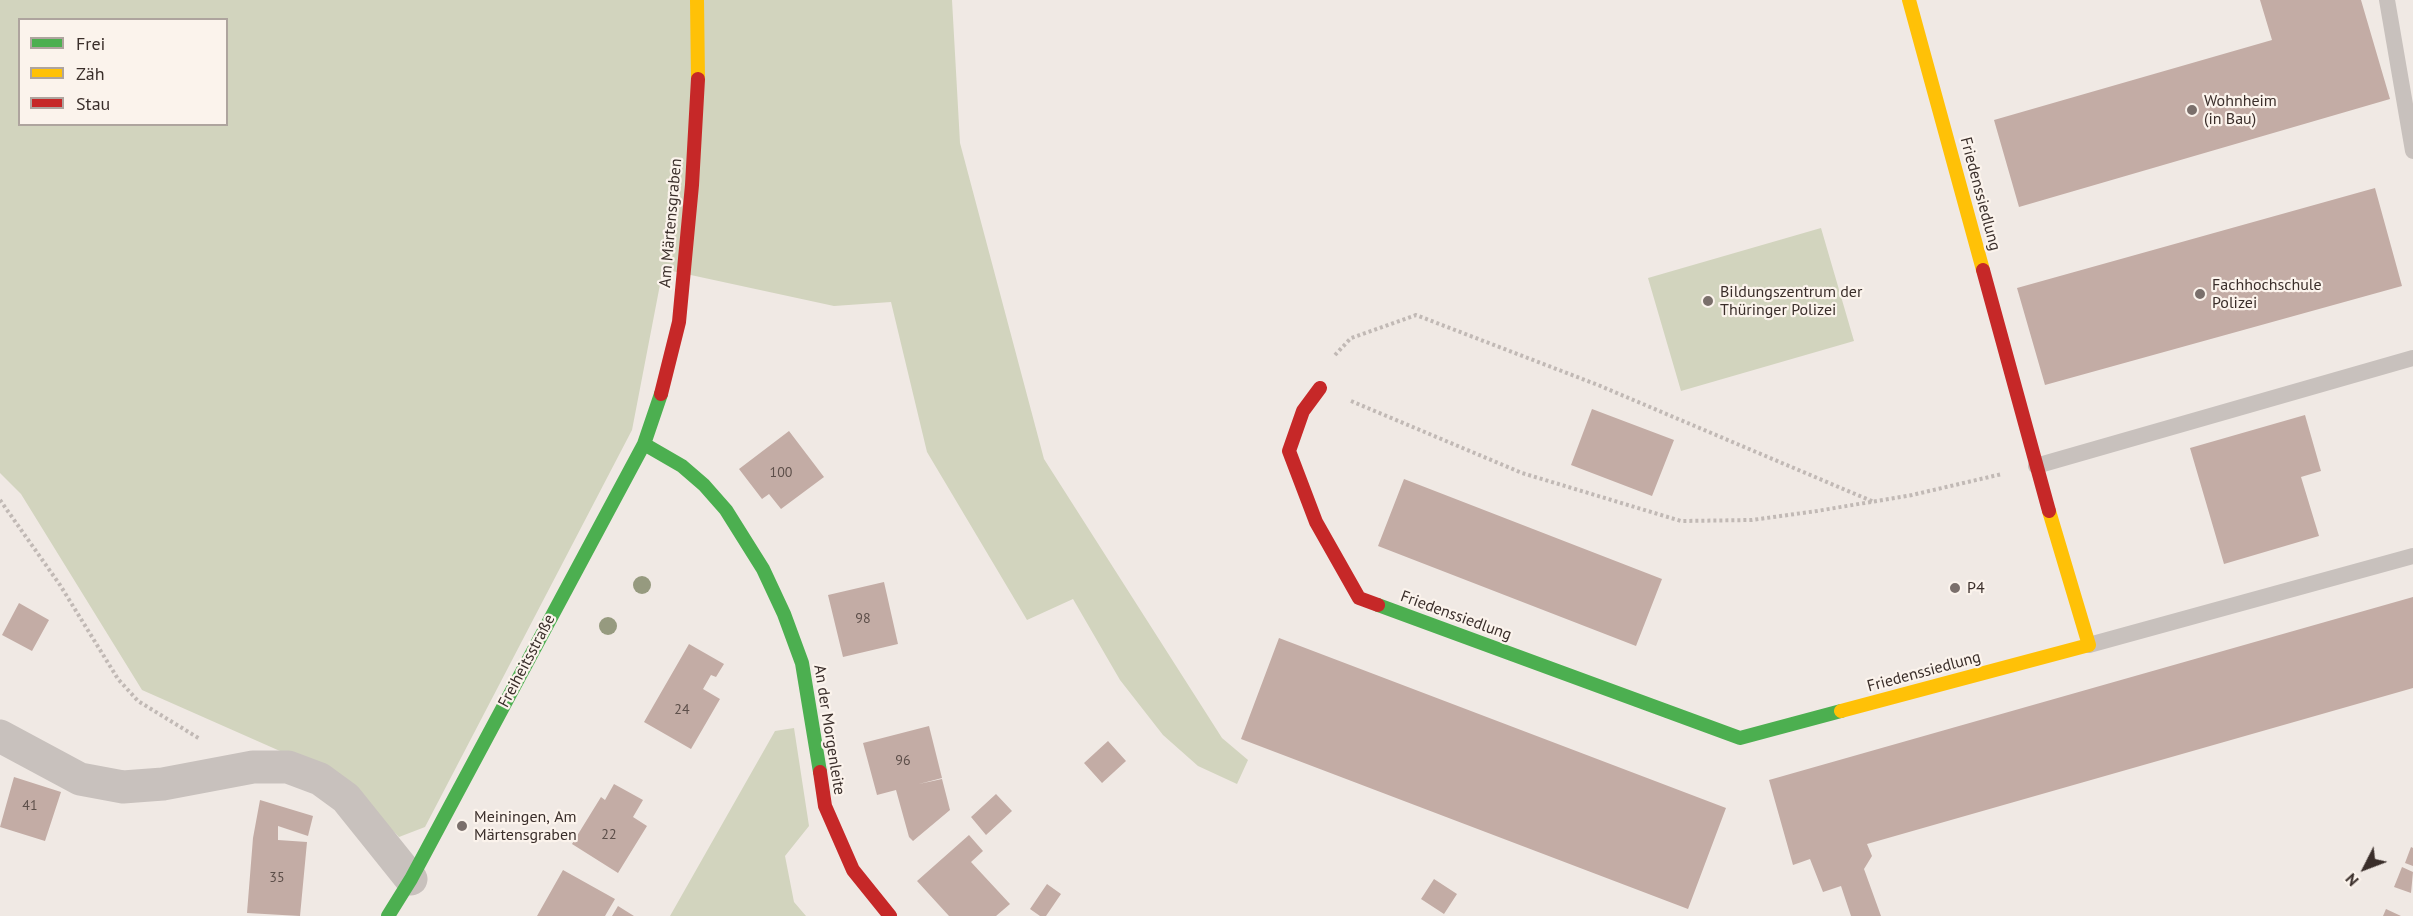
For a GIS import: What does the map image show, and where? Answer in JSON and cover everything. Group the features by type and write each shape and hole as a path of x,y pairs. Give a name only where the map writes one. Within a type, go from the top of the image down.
{"street":[{"name":"Am Märtensgraben","path":"644,444 658,406 679,322 693,174 698,81 697,0"},
{"name":"Friedenssiedlung","path":"1320,388 1303,411 1289,451 1316,522 1359,598 1740,738 2089,645 2036,466 1909,0"},
{"name":"Freiheitsstraße","path":"388,916 411,879 644,444"},
{"name":"An der Morgenleite","path":"644,444 682,466 704,485 726,510 763,569 784,614 802,663 825,806 853,870 890,916"},
{"path":"0,736 80,779 123,787 164,784 253,767 288,767 320,779 346,798 411,879"}],"lane":[{"path":"2387,0 2413,151"},
{"path":"2036,466 2413,358"},
{"path":"2089,645 2413,556"}],"path":[{"path":"1874,502 1598,385 1416,315 1351,338 1331,359 1320,388 1522,473 1681,521 1752,520 1874,502 2036,466"},
{"path":"0,500 60,585 118,679 138,701 178,727 253,767"}],"green space":[{"path":"0,0 952,0 960,143 1044,459 1222,738 1248,760 1237,784 1198,766 1163,735 1120,680 1073,599 1027,620 927,452 891,302 834,306 663,269 632,430 425,827 399,837 341,778 142,690 21,494 0,473"},
{"path":"1821,228 1854,341 1681,391 1648,278"},
{"path":"794,728 809,826 785,856 794,902 806,916 670,916 775,731"}],"building":[{"name":"Wohnheim (in Bau)","path":"2260,0 2361,0 2390,99 2019,207 1994,120 2272,40"},
{"path":"2375,188 2402,286 2045,385 2017,288"},
{"path":"1592,409 1674,440 1652,496 1571,465"},
{"path":"2305,415 2321,471 2301,477 2319,536 2224,564 2190,448"},
{"path":"789,431 824,477 781,509 769,494 762,499 739,469"},
{"path":"1404,479 1662,579 1636,646 1378,546"},
{"path":"884,582 898,644 843,657 828,595"},
{"path":"2413,597 2413,688 1867,844 1872,856 1864,869 1881,916 1851,916 1841,886 1823,892 1810,859 1793,865 1769,780"},
{"path":"19,603 49,620 32,651 2,635"},
{"path":"1279,638 1726,808 1688,909 1241,739"},
{"path":"689,644 724,664 716,677 711,675 703,689 720,699 691,749 644,722"},
{"path":"929,726 942,778 919,784 942,779 950,810 913,841 909,837 896,790 877,795 863,743"},
{"path":"1108,741 1126,761 1102,783 1084,763"},
{"path":"14,777 61,792 45,841 0,827"},
{"path":"614,784 643,800 633,817 647,826 618,873 572,844 601,797 605,800"},
{"path":"996,794 1012,811 986,835 971,817"},
{"path":"260,800 313,816 308,836 278,826 278,840 307,842 300,916 247,913 253,838"},
{"path":"969,835 983,851 971,862 1010,904 996,916 949,916 917,881"},
{"path":"2411,847 2413,848 2413,866 2405,863"},
{"path":"2402,867 2413,872 2411,893 2394,887"},
{"path":"563,870 615,899 605,916 537,916"},
{"path":"1434,879 1457,894 1444,914 1421,899"},
{"path":"1047,884 1061,894 1046,916 1040,916 1030,909"},
{"path":"618,906 634,916 612,916"},
{"path":"2386,909 2401,916 2383,916"}],"traffic: fast":[{"path":"388,916 411,879 644,444 661,394"},
{"path":"644,444 682,466 704,485 726,510 763,569 784,614 802,663 820,772"},
{"path":"1378,605 1740,738 1841,711"}],"traffic: slow":[{"path":"697,0 698,79"},
{"path":"1909,0 1983,270"},
{"path":"1841,711 2089,645 2049,511"}],"traffic: jam":[{"path":"661,394 679,322 692,185 698,79"},
{"path":"1983,270 2049,511"},
{"path":"1320,388 1303,411 1289,451 1316,522 1359,598 1378,605"},
{"path":"820,772 825,806 853,870 890,916"}],"place":[{"name":"Wohnheim (in Bau)","path":"2192,110"},
{"name":"Fachhochschule Polizei","path":"2200,294"},
{"name":"Bildungszentrum der Thüringer Polizei","path":"1708,301"},
{"name":"P4","path":"1955,588"},
{"name":"Meiningen, Am Märtensgraben","path":"462,826"}]}
